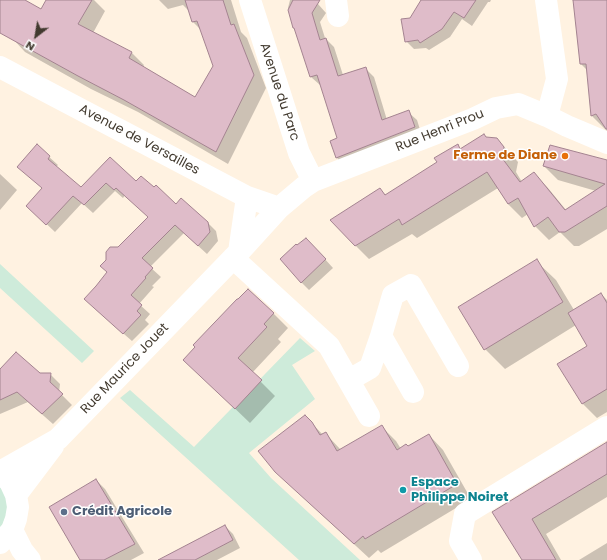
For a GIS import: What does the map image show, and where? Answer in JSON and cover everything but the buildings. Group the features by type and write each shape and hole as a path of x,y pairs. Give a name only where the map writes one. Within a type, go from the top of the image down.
{"street":[{"name":"Avenue du Parc","path":"250,0 299,153 313,181"},
{"path":"546,0 557,79 547,116"},
{"name":"Avenue de Versailles","path":"0,67 247,197 279,208"},
{"name":"Rue Henri Prou","path":"279,208 313,181 473,119 496,108 518,104 607,144"},
{"path":"247,197 236,255 329,346 369,416"},
{"name":"Rue Maurice Jouet","path":"0,472 58,439 236,255 279,208"},
{"path":"349,380 370,368 393,295 411,284 458,366"},
{"path":"381,336 413,392"},
{"path":"471,560 460,541 465,514 607,427"},
{"path":"16,495 58,439"},
{"path":"0,472 10,482 16,495 18,507 16,519 6,536 26,555"}],"green space":[{"path":"0,264 94,351 82,363 0,288"},
{"path":"300,338 315,351 292,365 315,399 249,453 271,478 360,560 299,560 120,398 130,390 194,447"},
{"path":"0,484 9,508 0,531"}],"place":[{"name":"Ferme de Diane","path":"565,156"},
{"name":"Espace Philippe Noiret","path":"403,490"},
{"name":"Crédit Agricole","path":"64,512"}]}
